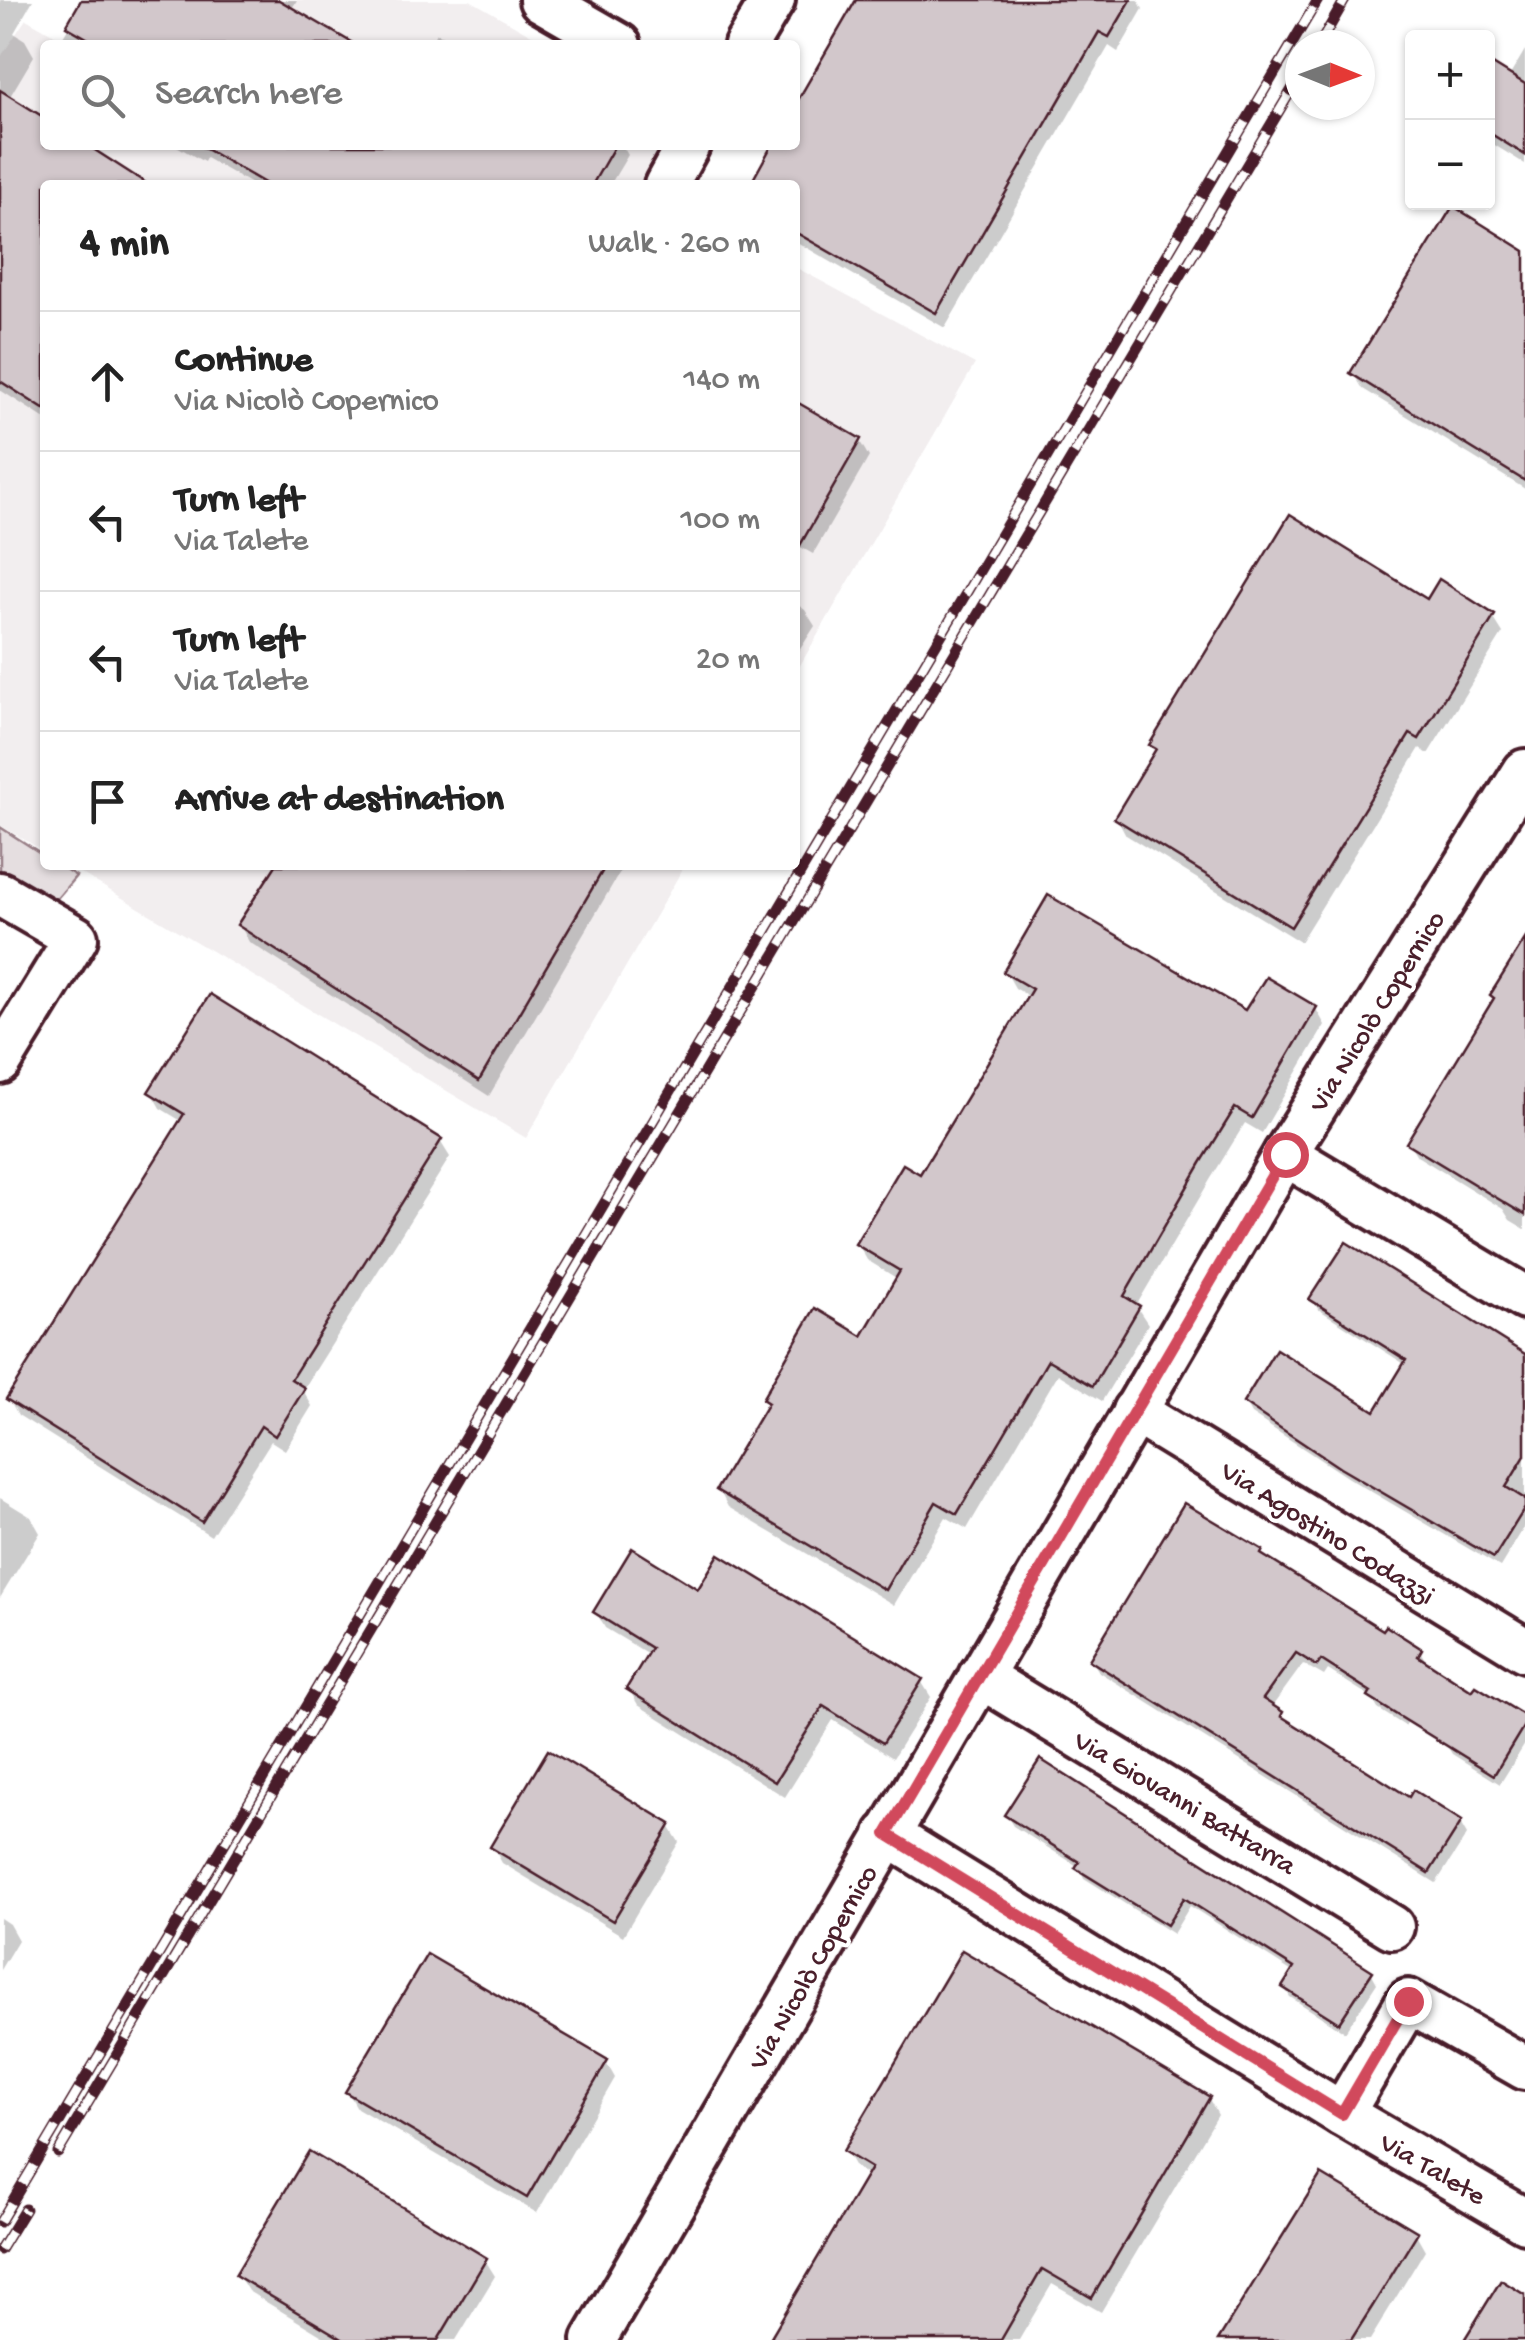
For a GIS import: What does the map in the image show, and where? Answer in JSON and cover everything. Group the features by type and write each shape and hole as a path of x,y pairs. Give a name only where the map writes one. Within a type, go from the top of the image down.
{"street":[{"path":"540,0 610,40"},
{"path":"749,40 773,0"},
{"path":"669,180 685,150"},
{"name":"Via Nicolò Copernico","path":"594,2340 1285,1154 1525,770"},
{"path":"0,894 76,938 0,1062"},
{"path":"1285,1154 1525,1298"},
{"name":"Via Agostino Codazzi","path":"1134,1411 1525,1650"},
{"name":"Via Giovanni Battarra","path":"980,1676 1392,1927"},
{"name":"Via Talete","path":"887,1834 1342,2114 1525,2221"},
{"path":"1342,2114 1408,2001 1525,2068"}],"shaded area":[{"path":"184,0 470,0 540,40 161,40"},
{"path":"26,19 63,40 40,40 40,150 663,150 647,180 40,180 40,849 0,825 0,58"},
{"path":"800,270 975,364 800,665"},
{"path":"0,827 40,853 40,870 67,870 76,876 54,902 0,874"},
{"path":"75,870 682,870 526,1138"}],"building":[{"path":"81,0 279,0 347,40 90,40 66,26"},
{"path":"856,0 1131,0 1109,37 1099,32 936,313 800,235 800,180 753,180 769,150 800,150 800,96"},
{"path":"1495,65 1525,84 1525,155 1495,136"},
{"path":"0,90 40,115 40,150 95,150 141,180 40,180 40,407 0,381"},
{"path":"208,150 612,150 595,180 259,180"},
{"path":"1451,210 1459,210 1525,251 1525,481 1350,373"},
{"path":"800,404 861,439 800,545"},
{"path":"1290,514 1427,599 1439,579 1495,615 1419,739 1410,734 1291,927 1114,818 1156,749 1149,745"},
{"path":"273,870 603,870 479,1081 237,925"},
{"path":"1048,895 1245,1010 1266,977 1317,1007 1252,1118 1235,1108 1201,1163 1124,1296 1140,1306 1093,1386 1048,1360 957,1514 936,1502 885,1590 716,1490 768,1403 762,1399 815,1308 862,1336 900,1271 855,1244 903,1164 920,1174 1032,989 1003,972"},
{"path":"1525,939 1525,1215 1406,1143"},
{"path":"210,994 442,1139 291,1379 305,1388 275,1436 261,1426 202,1522 6,1399 184,1114 148,1092"},
{"path":"1346,1242 1525,1354 1525,1456 1506,1487 1525,1499 1525,1508 1494,1558 1340,1468 1243,1403 1276,1349 1375,1411 1406,1360 1309,1299"},
{"path":"1184,1503 1383,1630 1386,1626 1422,1649 1418,1656 1472,1691 1476,1686 1525,1716 1525,1724 1494,1775 1368,1697 1371,1692 1321,1660 1317,1666 1296,1653 1263,1699 1283,1712 1281,1716 1409,1797 1413,1790 1462,1821 1429,1873 1089,1660"},
{"path":"632,1548 698,1589 719,1554 923,1679 883,1743 823,1706 775,1782 626,1689 651,1648 593,1612"},
{"path":"548,1750 671,1824 613,1921 490,1847"},
{"path":"1040,1759 1373,1971 1339,2023 1282,1987 1294,1968 1184,1898 1167,1925 1075,1868 1079,1862 1004,1815"},
{"path":"962,1950 1210,2097 1092,2298 1042,2269 1001,2340 769,2340 871,2168 843,2151"},
{"path":"427,1954 608,2060 527,2198 345,2092"},
{"path":"309,2151 487,2258 438,2340 344,2340 235,2275"},
{"path":"1321,2174 1418,2232 1372,2307 1351,2340 1218,2340"},
{"path":"1501,2280 1525,2295 1525,2340 1464,2340"}],"railway":[{"path":"0,2222 1318,0"},
{"path":"1328,30 1345,0"},
{"path":"58,2153 1285,101"},
{"path":"0,2250 25,2209"}],"route":[{"path":"1285,1154 887,1834 1342,2114 1408,2001"}]}
